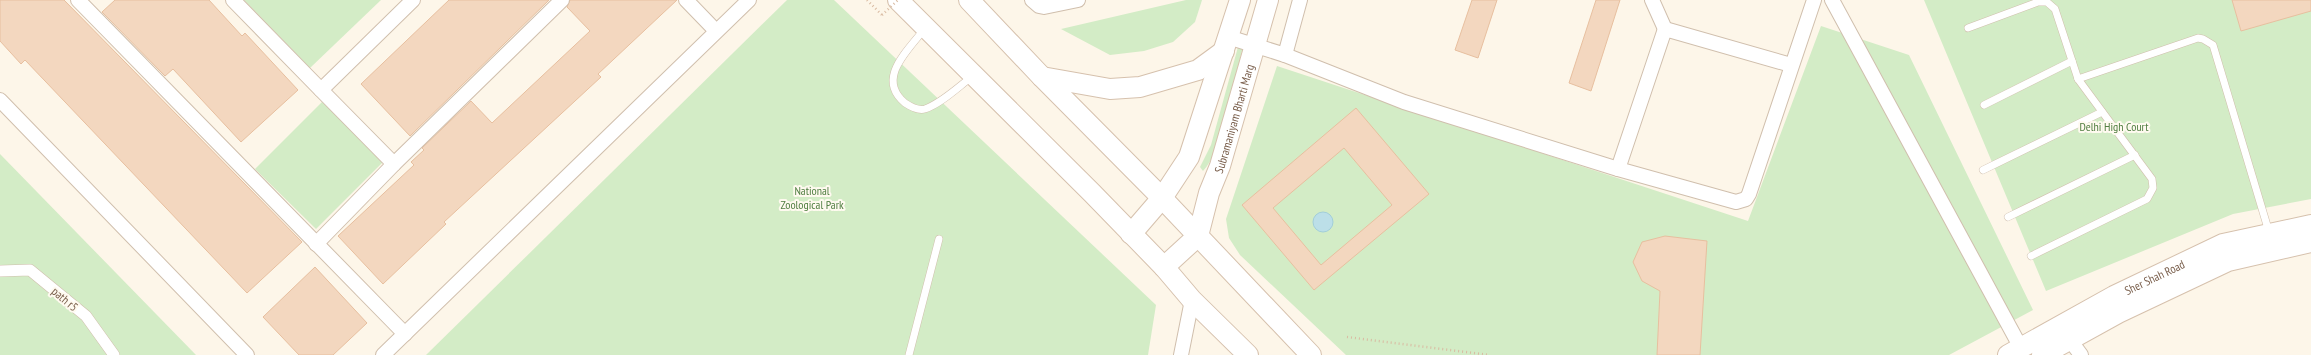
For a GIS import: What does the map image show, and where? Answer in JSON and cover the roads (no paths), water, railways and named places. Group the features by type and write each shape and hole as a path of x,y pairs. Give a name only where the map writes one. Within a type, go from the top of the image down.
{"main road":[{"path":"898,0 1164,267 1192,300 1248,355"},
{"path":"969,0 1042,77 1162,198 1311,355"},
{"path":"1131,234 1162,198 1189,157 1240,0"},
{"name":"Subramaniyam Bharti Marg","path":"1198,236 1268,0"},
{"path":"1042,77 1110,89 1140,87 1198,70 1226,44"},
{"name":"Sher Shah Road","path":"2014,351 2114,296 2223,244 2311,225"},
{"path":"1164,267 1198,236"},
{"name":"Sher Shah Road","path":"2042,355 2075,347 2118,313 2228,261 2311,242"}],"street":[{"path":"78,0 405,334"},
{"path":"233,0 394,164"},
{"path":"321,90 413,0"},
{"path":"316,244 394,164 562,0"},
{"path":"686,0 716,31"},
{"path":"383,355 749,0"},
{"path":"1032,0 1039,6 1044,7 1078,0"},
{"path":"1285,55 1300,0"},
{"path":"1618,169 1665,29 1652,0"},
{"path":"1226,44 1254,45 1285,55 1404,102 1618,169 1736,202 1742,202 1749,194 1791,64 1814,0"},
{"path":"1832,0 2014,351"},
{"path":"1665,29 1791,64"},
{"path":"0,100 248,355"},
{"name":"path r5","path":"0,271 30,270 86,316 114,355"},
{"path":"1181,355 1192,300"}],"lane":[{"path":"1968,28 2038,2 2047,2 2054,10 2078,79 2152,179 2153,188 2148,199 2031,256"},
{"path":"926,28 893,74 893,86 905,102 914,108 925,109 973,75"},
{"path":"2078,79 2198,38 2208,41 2213,45 2269,234"},
{"path":"1984,105 2072,62"},
{"path":"1983,170 2102,112"},
{"path":"2008,216 2134,155"},
{"path":"909,355 939,239"}],"water":[{"path":"1323,212 1330,215 1333,222 1330,229 1323,232 1316,229 1313,222 1316,215"}],"park label":[{"name":"Delhi High Court","path":"2114,126"},
{"name":"National Zoological Park","path":"812,197"}]}
